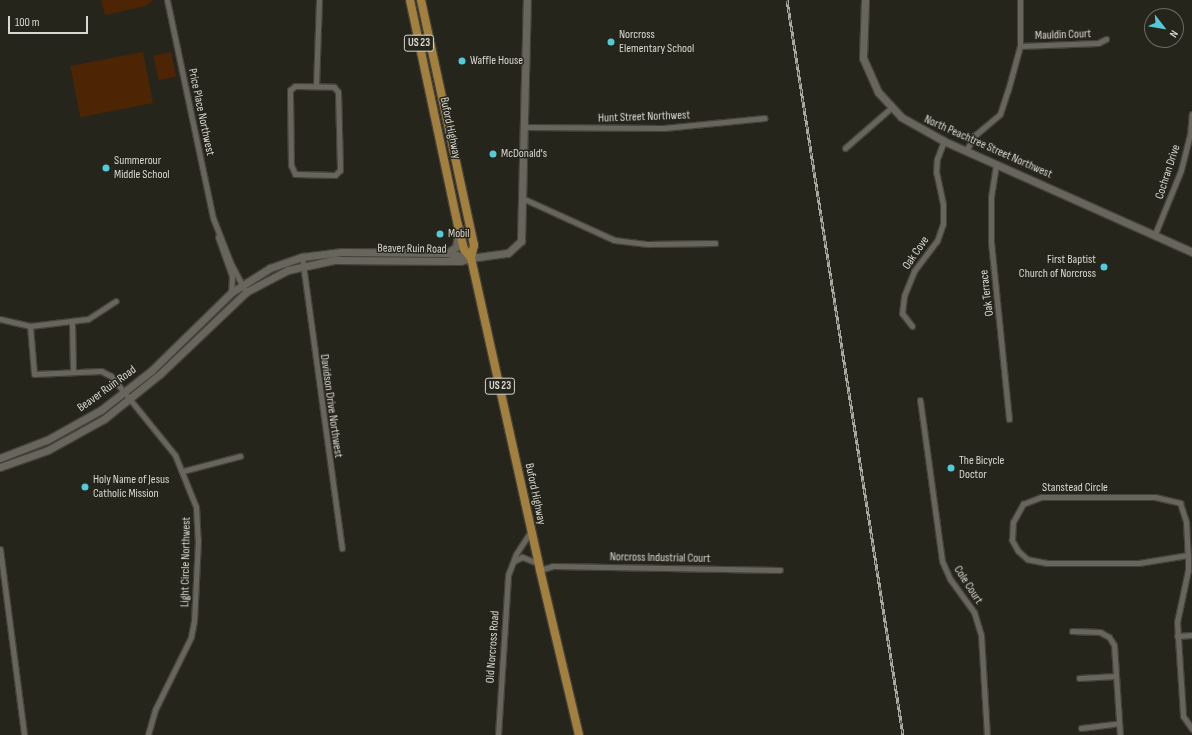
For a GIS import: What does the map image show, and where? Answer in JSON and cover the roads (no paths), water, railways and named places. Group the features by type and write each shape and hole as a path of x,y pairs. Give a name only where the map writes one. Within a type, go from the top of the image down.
{"main road":[{"name":"Buford Highway","path":"410,0 458,225 464,248 471,258 539,567 579,735"},
{"name":"Buford Highway","path":"421,0 474,245 471,258"},
{"path":"471,258 508,254 517,248 522,235 527,0"},
{"name":"North Peachtree Street Northwest","path":"865,0 863,58 878,92 891,108 922,131 1155,234 1192,252"},
{"path":"434,111 444,109"},
{"path":"446,253 451,252 459,240 458,225"},
{"name":"Beaver Ruin Road","path":"0,458 70,428 124,392 231,293 270,268 302,257 342,252 446,253 471,258"},
{"name":"Beaver Ruin Road","path":"0,467 72,438 130,400 246,292 288,270 334,260 460,261 471,258"}],"street":[{"name":"Price Place Northwest","path":"167,0 195,138 221,250 232,276 231,293"},
{"path":"316,86 318,0"},
{"path":"966,151 974,136 1000,114 1020,46 1020,0"},
{"name":"Mauldin Court","path":"1020,46 1098,43 1106,39"},
{"path":"295,86 316,86 334,86 338,92 340,170 335,175 295,174 291,164 290,90 295,86"},
{"path":"845,148 891,108"},
{"name":"Cochran Drive","path":"1155,234 1182,170 1190,135 1192,114"},
{"name":"Hunt Street Northwest","path":"524,127 664,128 765,118"},
{"name":"Oak Cove","path":"912,326 904,319 902,303 914,271 937,240 943,224 943,204 936,172 937,159 944,141"},
{"name":"Oak Terrace","path":"996,164 991,197 991,242 1009,419"},
{"path":"522,198 614,240 648,244 715,243"},
{"name":"Price Place Northwest","path":"217,228 246,292"},
{"name":"Davidson Drive Northwest","path":"302,257 342,548"},
{"path":"0,319 30,326 72,322 88,319 116,301"},
{"path":"72,322 73,371"},
{"name":"Light Circle Northwest","path":"30,326 34,374 73,371 101,372 112,376 175,455 183,471 196,507 198,540 194,621 190,637 160,697 148,735"},
{"name":"Cole Court","path":"920,400 942,561 950,579 974,612 981,635 987,735"},
{"path":"183,471 240,456"},
{"name":"Stanstead Circle","path":"1188,555 1139,563 1036,562 1027,559 1018,551 1012,540 1013,522 1023,504 1040,497 1155,497 1180,503 1186,522 1188,555 1188,570 1177,622 1183,716 1192,729"},
{"name":"Old Norcross Road","path":"498,735 508,575 513,562 531,531"},
{"path":"0,549 24,735"},
{"path":"513,562 522,557 539,567"},
{"name":"Norcross Industrial Court","path":"539,567 780,570"},
{"path":"1072,631 1100,632 1109,637 1114,644 1120,735"},
{"path":"1178,636 1192,635"},
{"path":"1079,678 1116,676"},
{"path":"1081,728 1119,723"}],"railway":[{"path":"787,0 903,735"}],"place":[{"name":"Norcross Elementary School","path":"611,42"},
{"name":"Waffle House","path":"462,61"},
{"name":"McDonald's","path":"493,154"},
{"name":"Summerour Middle School","path":"106,168"},
{"name":"Mobil","path":"440,234"},
{"name":"First Baptist Church of Norcross","path":"1104,267"},
{"name":"The Bicycle Doctor","path":"951,468"},
{"name":"Holy Name of Jesus Catholic Mission","path":"85,487"}]}
